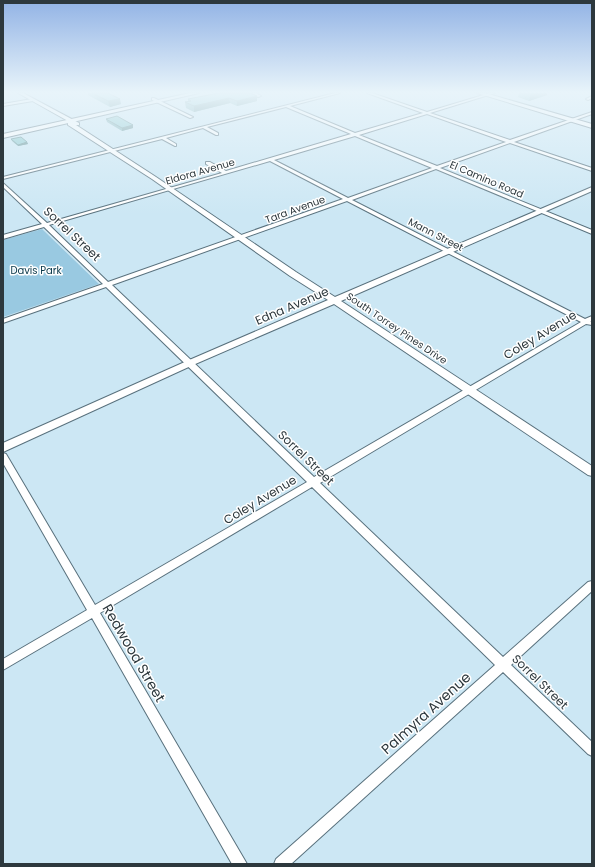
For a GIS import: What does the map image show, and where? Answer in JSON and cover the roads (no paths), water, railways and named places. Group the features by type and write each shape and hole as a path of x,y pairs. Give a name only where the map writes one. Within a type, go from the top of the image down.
{"main road":[{"path":"3,136 13,133"}],"street":[{"name":"South Torrey Pines Drive","path":"86,133 293,274 336,301 592,472"},
{"path":"3,178 180,133"},
{"name":"El Camino Road","path":"352,133 592,232"},
{"name":"Eldora Avenue","path":"3,237 226,174 361,133"},
{"path":"487,133 592,170"},
{"name":"Tara Avenue","path":"3,321 536,133"},
{"path":"163,138 174,145"},
{"name":"Mann Street","path":"271,160 590,322"},
{"path":"208,163 226,174"},
{"name":"Sorrel Street","path":"3,184 592,750"},
{"name":"Edna Avenue","path":"3,448 190,363 450,252 592,189"},
{"name":"Coley Avenue","path":"3,665 470,390 590,322"},
{"name":"Redwood Street","path":"3,456 240,864"},
{"name":"Palmyra Avenue","path":"281,864 592,586"}],"park label":[{"name":"Davis Park","path":"36,270"}]}
